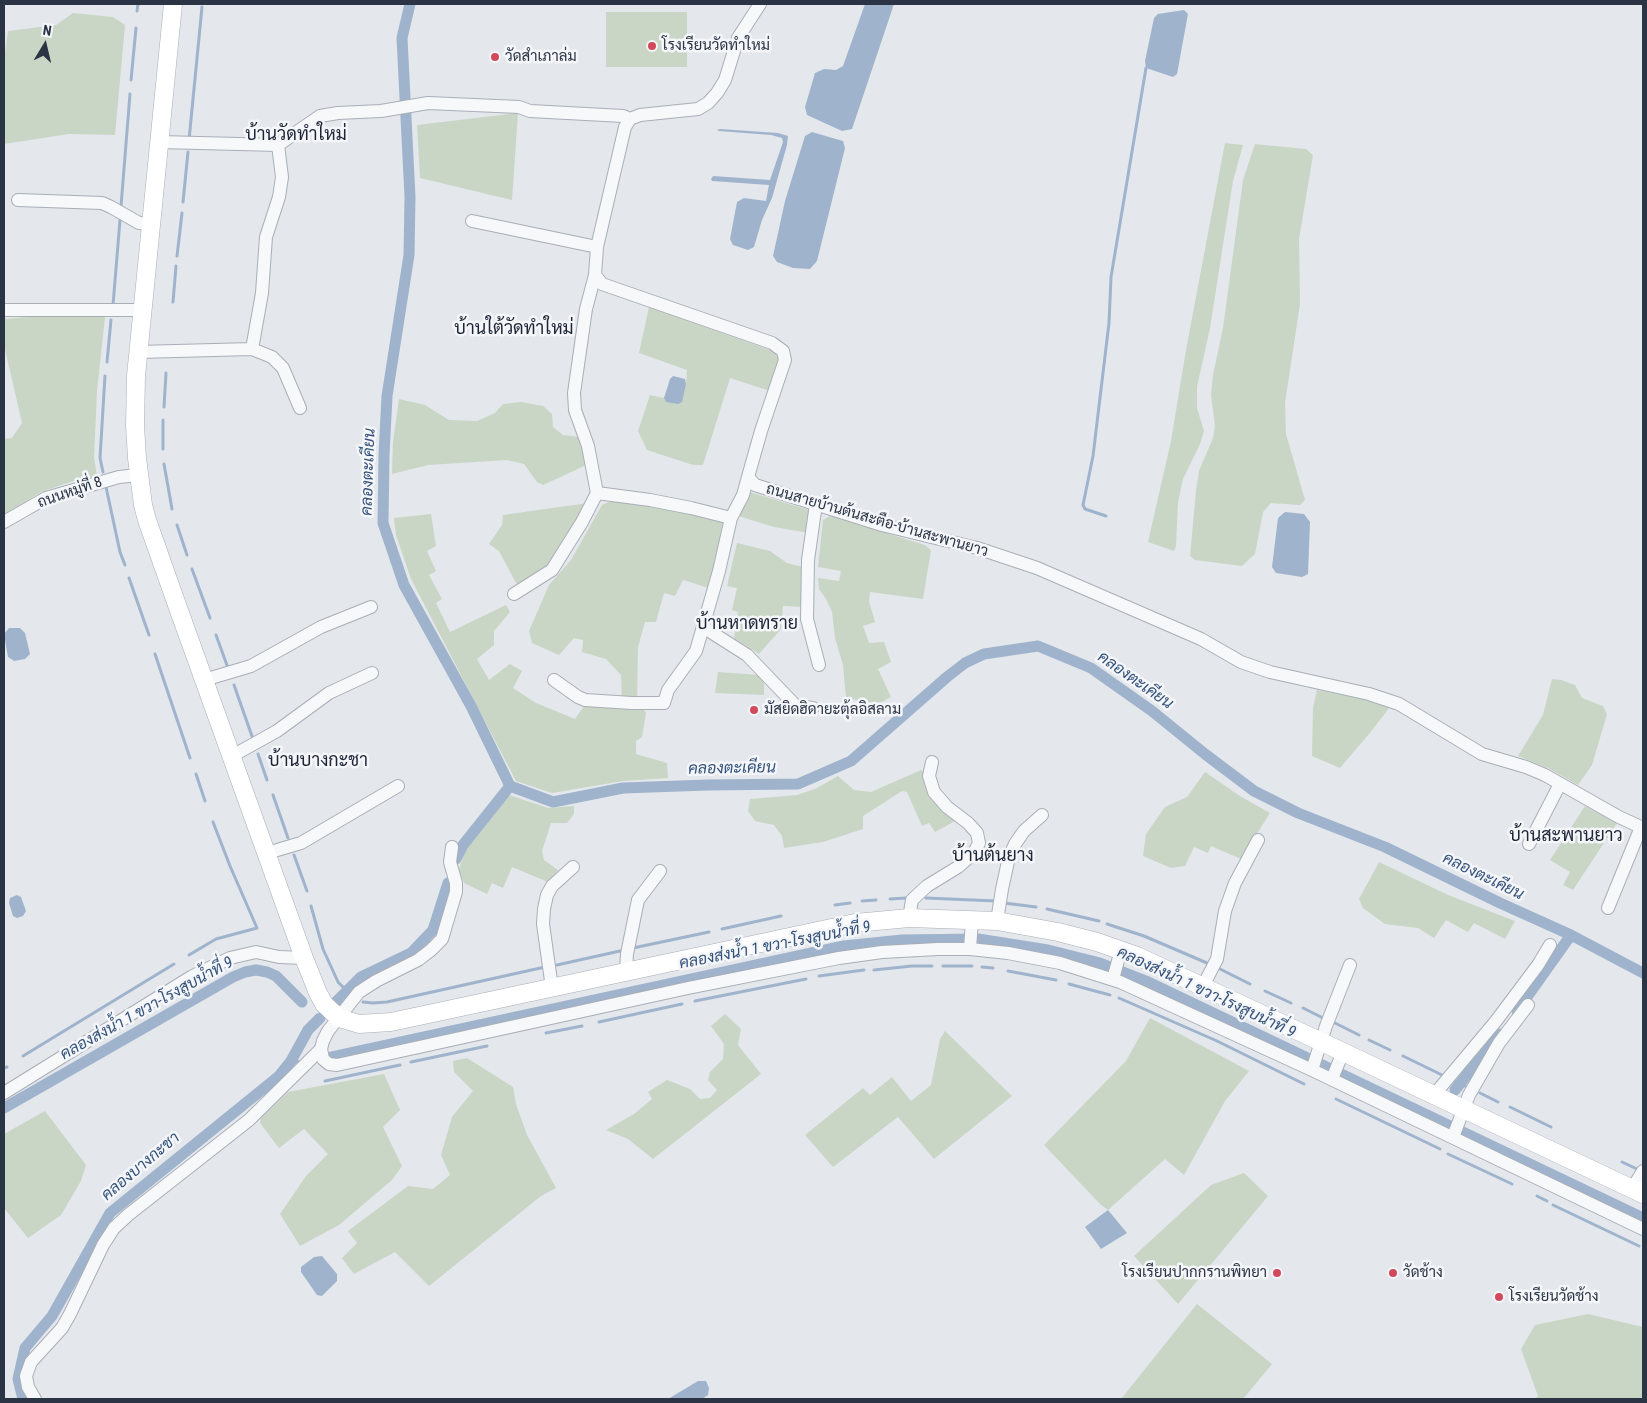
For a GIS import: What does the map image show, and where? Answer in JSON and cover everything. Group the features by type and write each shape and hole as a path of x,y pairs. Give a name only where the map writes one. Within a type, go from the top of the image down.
{"main road":[{"path":"173,4 138,352 135,411 139,475 147,520 304,958 324,1004 339,1018 359,1024 390,1022 855,923 909,918 971,925 997,921 1058,932 1203,986 1319,1047 1434,1094 1462,1114 1638,1192"}],"street":[{"path":"514,594 552,570 582,522 597,493 588,446 575,410 574,393 586,309 595,275 597,247 625,127 630,119 640,115 698,109 708,103 725,80 738,38 760,4"},
{"path":"159,142 278,145 320,116 428,103 518,107 530,111 623,116 630,119"},
{"path":"252,349 262,293 266,237 280,197 282,177 278,145"},
{"path":"18,200 102,203 139,223 151,224"},
{"path":"472,221 597,247"},
{"name":"ถนนสายบ้านต้นสะตือ-บ้านสะพานยาว","path":"595,275 602,284 772,343 783,351 785,360 748,477 754,485 882,525 977,548 1037,568 1156,618 1201,639 1241,662 1270,672 1369,694 1399,704 1482,754 1526,767 1545,775 1642,827"},
{"path":"4,310 142,310"},
{"path":"138,352 252,349 272,357 283,368 300,408"},
{"name":"ถนนหมู่ที่ 8","path":"4,522 46,498 110,479 139,475"},
{"path":"554,680 585,700 632,704 664,703 668,690 696,651 719,571 731,518 743,495 748,477"},
{"path":"597,493 658,502 731,518"},
{"path":"816,504 808,560 807,619 819,665"},
{"path":"204,680 251,666 321,627 371,607"},
{"path":"703,627 747,655 796,706 813,708"},
{"path":"232,756 277,731 329,693 372,673"},
{"path":"909,918 912,900 927,886 958,867 974,853 979,843 977,833 947,807 934,792 929,776 932,762"},
{"path":"1529,844 1560,784"},
{"path":"267,853 301,843 398,786"},
{"path":"997,921 1002,889 1014,844 1024,831 1042,816"},
{"path":"1608,908 1642,827"},
{"path":"1203,986 1217,959 1225,911 1235,883 1258,840"},
{"path":"452,847 450,862 456,883 456,892 442,939 418,960 359,992 328,1031 323,1041 321,1049 323,1059 329,1064 337,1065 814,962 882,952 970,947 1008,953 1114,976 1313,1067 1643,1229"},
{"path":"552,988 543,924 544,909 547,895 552,886 573,868"},
{"path":"626,972 629,941 638,900 660,871"},
{"path":"970,947 971,925"},
{"path":"1434,1094 1496,1021 1538,965 1550,945"},
{"path":"4,1093 191,977 230,958 256,952 304,958"},
{"path":"1114,976 1120,955"},
{"path":"1313,1067 1350,965"},
{"path":"1454,1135 1469,1095 1499,1043 1528,1005"},
{"path":"35,1399 28,1388 26,1376 31,1362 62,1328 103,1245 114,1228 249,1120 321,1049"},
{"path":"1333,1077 1341,1057"},
{"path":"1638,1192 1643,1171"}],"green space":[{"path":"606,12 687,12 687,67 606,67"},
{"path":"73,13 113,17 125,25 115,135 69,134 4,144 4,58 8,31 56,25"},
{"path":"518,113 512,200 420,178 417,125"},
{"path":"1225,143 1243,145 1233,181 1210,328 1197,387 1197,408 1204,431 1200,444 1183,479 1178,502 1176,546 1174,551 1148,542 1171,441"},
{"path":"1255,144 1306,149 1313,155 1299,239 1300,304 1285,403 1286,434 1305,500 1300,505 1271,503 1263,512 1255,554 1242,566 1195,560 1190,556 1199,471 1213,438 1215,426 1211,395 1213,375 1223,328 1243,180"},
{"path":"649,307 778,353 783,364 773,392 730,378 703,465 693,465 647,450 638,431 650,395 664,398 666,402 686,384 687,370 639,353"},
{"path":"52,315 105,317 97,391 94,457 97,477 76,480 41,492 4,515 4,439 12,438 22,423 4,345 4,319"},
{"path":"399,399 425,405 449,420 477,421 495,413 503,404 521,402 543,406 552,414 553,427 563,435 579,437 589,459 584,466 543,485 537,482 524,464 507,460 428,465 392,474 393,442"},
{"path":"740,489 812,511 809,533 774,527 732,514"},
{"path":"611,501 673,508 723,522 720,535 728,537 712,589 683,580 675,596 664,593 656,622 645,622 638,647 637,702 646,713 642,737 636,741 636,754 667,763 668,778 623,781 552,793 516,781 411,579 396,535 394,518 431,514 436,546 427,551 436,571 429,575 442,599 436,603 450,632 506,605 510,612 494,631 494,645 477,659 489,680 510,664 522,671 513,688 536,703 575,719 584,706 622,706 621,675 606,659 582,652 583,640 574,638 559,655 532,643 529,631 549,585 571,560 602,505"},
{"path":"588,503 547,569 522,585 516,583 499,551 489,544 502,525 503,515"},
{"path":"830,516 925,545 931,550 923,599 870,592 869,601 875,622 863,626 869,643 884,642 891,662 878,669 891,697 878,704 846,698 843,665 835,638 832,612 819,589 818,578 839,581 841,571 818,567 823,520"},
{"path":"737,543 770,551 787,563 807,568 805,607 783,606 781,629 759,654 734,638 738,612 732,610 737,588 727,586"},
{"path":"718,672 760,675 764,681 764,695 715,693"},
{"path":"1552,679 1575,685 1582,698 1603,706 1607,714 1592,765 1578,785 1548,768 1518,756 1543,715"},
{"path":"1317,690 1372,700 1390,707 1340,768 1312,756 1313,708"},
{"path":"921,770 928,777 957,820 935,832 929,823 922,826 907,792 902,791 863,816 863,829 823,842 784,848 782,836 774,825 755,821 748,811 750,799 797,795 815,789 838,776 854,790 871,792"},
{"path":"1205,772 1240,796 1270,813 1241,859 1211,846 1208,853 1194,847 1185,866 1171,868 1143,856 1146,834 1165,807 1187,797"},
{"path":"509,795 548,808 574,806 574,814 567,823 551,823 542,851 544,860 558,870 548,882 512,867 503,888 492,883 487,894 464,883 459,869 464,854 476,835"},
{"path":"1585,806 1617,823 1573,890 1563,885 1570,872 1550,860"},
{"path":"1379,862 1448,895 1515,921 1505,939 1474,923 1468,932 1446,920 1434,938 1418,928 1385,924 1363,908 1359,899"},
{"path":"725,1014 741,1029 738,1045 761,1074 653,1159 628,1139 606,1130 634,1114 652,1099 648,1092 667,1080 690,1089 700,1099 710,1098 717,1090 708,1080 710,1072 723,1059 724,1044 711,1026"},
{"path":"1150,1018 1249,1071 1225,1101 1184,1175 1165,1159 1108,1210 1044,1145 1126,1061"},
{"path":"945,1031 1012,1096 934,1159 898,1117 833,1167 805,1135 863,1088 870,1095 892,1077 911,1101 931,1085 940,1039"},
{"path":"467,1058 513,1087 516,1104 527,1135 556,1188 541,1196 429,1286 395,1252 354,1274 342,1258 357,1243 348,1231 408,1186 433,1189 450,1175 441,1155 452,1117 473,1091 454,1072 453,1061"},
{"path":"384,1074 400,1110 383,1127 402,1166 392,1180 339,1225 300,1246 280,1214 306,1176 328,1154 304,1129 279,1148 260,1123 261,1118 288,1092"},
{"path":"45,1111 86,1165 81,1181 61,1215 28,1238 4,1208 4,1134"},
{"path":"1244,1173 1268,1196 1178,1304 1134,1256 1211,1185"},
{"path":"1197,1304 1272,1364 1243,1399 1121,1399"},
{"path":"1588,1314 1643,1327 1643,1399 1535,1399 1538,1396 1521,1349 1535,1325"}],"water":[{"path":"865,4 894,4 852,129 842,131 807,115 805,107 815,73 824,69 836,70 843,66"},
{"path":"1184,10 1188,14 1177,74 1173,77 1146,68 1145,61 1154,18 1158,14"},
{"path":"717,130 778,133 788,136 772,198 762,220 754,247 748,250 733,245 730,239 737,202 744,198 766,201 769,185 712,181 711,179 713,176 770,180 783,142 782,138 771,135"},
{"path":"812,132 843,141 845,148 817,261 810,269 793,268 777,262 773,256 785,201 805,136"},
{"path":"673,376 685,379 686,384 682,402 678,404 666,402 664,398 670,379"},
{"path":"1285,512 1304,514 1310,522 1308,574 1302,577 1276,573 1272,567 1278,518"},
{"path":"9,628 20,628 25,633 30,654 25,659 14,661 8,657 4,634"},
{"path":"17,895 21,897 26,911 23,916 17,918 13,916 9,903 10,898"},
{"path":"1108,1210 1127,1233 1101,1249 1085,1227"},
{"path":"322,1256 337,1274 337,1281 322,1296 317,1295 301,1272 301,1267 314,1257"},
{"path":"698,1381 706,1381 709,1388 708,1395 702,1399 668,1399"}],"waterway":[{"path":"137,11 138,4"},
{"name":"คลองตะเคียน","path":"410,4 402,38 410,197 409,255 387,396 383,523 404,585 471,706 510,786 553,802 623,788 798,784 851,761 965,663 984,654 1038,646 1091,668 1152,711 1254,791 1298,813 1385,847 1571,935 1643,973"},
{"path":"189,140 202,7"},
{"path":"131,80 136,28"},
{"path":"1106,516 1085,509 1083,505 1093,456 1109,323 1111,277 1146,68"},
{"path":"121,206 130,94"},
{"path":"183,202 188,152"},
{"path":"177,256 182,213"},
{"path":"113,305 120,220"},
{"path":"173,302 176,266"},
{"path":"107,362 111,320"},
{"path":"164,407 166,373"},
{"path":"103,472 100,458 105,376"},
{"path":"163,420 163,449"},
{"path":"164,464 172,509"},
{"path":"106,487 120,552 125,565"},
{"path":"177,525 187,555"},
{"path":"192,569 210,618"},
{"path":"129,578 149,635"},
{"path":"216,635 228,668"},
{"path":"155,654 190,758"},
{"path":"234,685 253,739"},
{"path":"258,754 267,780"},
{"path":"196,774 205,801"},
{"name":"คลองบางกะชา","path":"456,859 463,845 510,786"},
{"path":"273,795 288,838"},
{"path":"189,955 216,939 257,928 213,822"},
{"path":"294,855 307,891"},
{"name":"คลองบางกะชา","path":"336,1002 361,977 411,953 433,930 448,883"},
{"path":"890,899 906,898"},
{"path":"926,898 996,901"},
{"path":"862,901 876,900"},
{"path":"835,905 850,903"},
{"path":"1004,903 1036,907"},
{"path":"311,906 323,949 338,982 351,995"},
{"path":"1047,909 1099,921"},
{"path":"722,929 781,916"},
{"path":"1107,924 1144,936 1207,963"},
{"path":"633,948 709,932"},
{"path":"1517,1011 1571,935"},
{"name":"คลองส่งน้ำ 1 ขวา-โรงสูบน้ำที่ 9","path":"332,1057 844,946 902,940 978,939 1048,950 1100,963 1146,981 1643,1218"},
{"path":"557,965 620,951"},
{"path":"23,1056 174,964"},
{"path":"874,970 932,966"},
{"path":"943,966 972,966"},
{"path":"363,1002 387,1002 545,967"},
{"path":"982,967 993,968"},
{"path":"1220,969 1250,984"},
{"name":"คลองส่งน้ำ 1 ขวา-โรงสูบน้ำที่ 9","path":"4,1108 233,977 245,972 256,970 276,976 302,1002"},
{"path":"819,976 864,970"},
{"path":"1008,971 1056,980"},
{"path":"695,1001 806,979"},
{"path":"1069,984 1110,995"},
{"path":"1265,991 1291,1003"},
{"path":"1119,998 1217,1041 1304,1084"},
{"path":"599,1022 682,1004"},
{"path":"1303,1008 1323,1018"},
{"name":"คลองบางกะชา","path":"23,1399 18,1379 25,1348 52,1316 110,1213 279,1076 291,1061 308,1030 320,1018"},
{"path":"1335,1023 1359,1035"},
{"path":"546,1033 582,1026"},
{"path":"1455,1090 1499,1034"},
{"path":"1369,1040 1390,1050"},
{"path":"411,1062 487,1046"},
{"path":"1403,1056 1442,1075"},
{"path":"291,1061 302,1062"},
{"path":"325,1081 400,1065"},
{"path":"1455,1081 1467,1087"},
{"path":"1480,1093 1498,1102"},
{"path":"1336,1099 1440,1149"},
{"path":"1510,1107 1551,1127"},
{"path":"1448,1154 1512,1184"},
{"path":"1622,1162 1639,1170"},
{"path":"1537,1196 1547,1201"},
{"path":"1553,1205 1639,1246"}],"place":[{"name":"โรงเรียนวัดทำใหม่","path":"652,46"},
{"name":"วัดสำเภาล่ม","path":"495,57"},
{"name":"มัสยิดฮิดายะตุ้ลอิสลาม","path":"754,710"},
{"name":"โรงเรียนปากกรานพิทยา","path":"1277,1273"},
{"name":"วัดช้าง","path":"1393,1273"},
{"name":"โรงเรียนวัดช้าง","path":"1499,1297"}],"district":[{"name":"บ้านวัดทำใหม่","path":"296,135"},
{"name":"บ้านใต้วัดทำใหม่","path":"514,329"},
{"name":"บ้านหาดทราย","path":"747,624"},
{"name":"บ้านบางกะชา","path":"318,761"},
{"name":"บ้านสะพานยาว","path":"1566,836"},
{"name":"บ้านต้นยาง","path":"993,856"}]}
